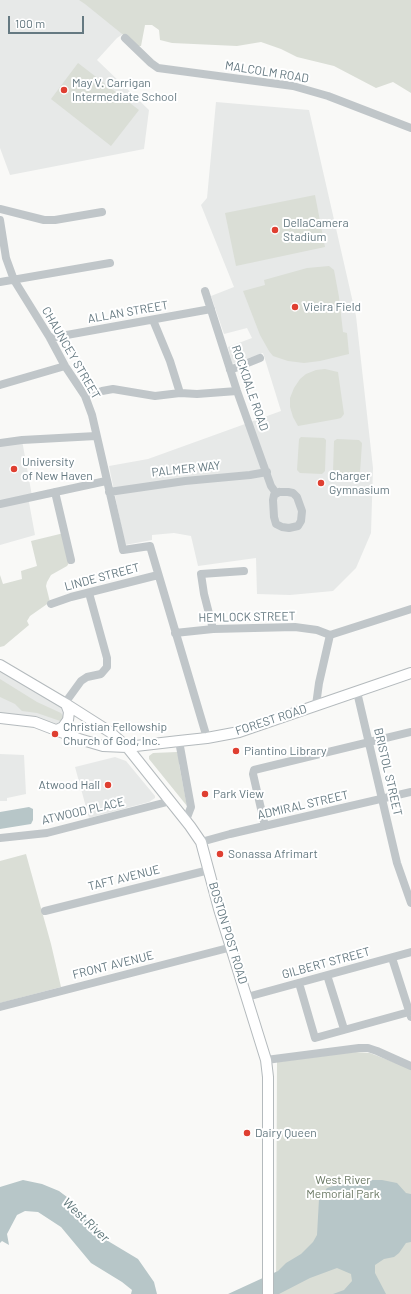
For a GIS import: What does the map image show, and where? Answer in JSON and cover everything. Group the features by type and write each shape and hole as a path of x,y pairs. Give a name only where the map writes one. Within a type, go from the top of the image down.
{"main road":[{"name":"BOSTON POST ROAD","path":"0,665 66,703 110,732 126,747 171,801 201,842 266,1060 268,1077 268,1294"},
{"name":"FOREST ROAD","path":"0,718 35,722 86,742 103,746 126,747 207,738 239,732 411,673"},
{"path":"57,730 63,727 68,720 69,712 66,703"}],"street":[{"name":"MALCOLM ROAD","path":"125,38 158,68 293,86 328,96 411,128"},
{"path":"0,209 44,220 56,220 102,212"},
{"name":"CHAUNCEY STREET","path":"0,220 6,258 14,280 50,338 65,366 85,396 92,415 122,550 150,546 158,574"},
{"path":"0,282 110,264"},
{"name":"ROCKDALE ROAD","path":"205,291 237,391 272,486 276,493"},
{"name":"ALLAN STREET","path":"50,338 211,309"},
{"path":"153,320 170,361 180,393"},
{"path":"230,370 260,358"},
{"path":"0,385 65,366"},
{"path":"85,396 113,389 155,396 180,393 197,394 237,391"},
{"path":"0,443 22,440 96,436"},
{"name":"PALMER WAY","path":"109,492 185,480 250,475 267,472"},
{"path":"0,504 106,481"},
{"path":"54,492 71,560"},
{"name":"ROCKDALE ROAD","path":"288,492 293,493 297,497 302,511 301,521 298,526 289,528 276,524 273,500 276,493 288,492"},
{"path":"213,628 204,594 201,574 244,571"},
{"path":"158,574 207,738"},
{"name":"LINDE STREET","path":"51,604 158,574"},
{"path":"66,703 81,681 87,676 101,674 107,667 107,658 89,593"},
{"path":"316,705 319,683 330,635 411,610"},
{"name":"HEMLOCK STREET","path":"176,633 213,628 294,627 317,630 330,635"},
{"name":"BRISTOL STREET","path":"357,692 370,742 397,862 411,903"},
{"path":"265,826 253,774 254,770 411,732"},
{"path":"179,741 191,806 186,820"},
{"name":"ADMIRAL STREET","path":"201,842 411,792"},
{"name":"ATWOOD PLACE","path":"0,838 47,833 171,801"},
{"name":"TAFT AVENUE","path":"45,911 209,870"},
{"name":"FRONT AVENUE","path":"0,1007 232,947"},
{"name":"GILBERT STREET","path":"247,997 411,952"},
{"path":"299,983 315,1038 344,1029 410,1014 392,958"},
{"path":"327,975 344,1029"},
{"path":"266,1060 368,1048 411,1066"}],"shaded area":[{"name":"May V. Carrigan Intermediate School","path":"0,0 134,0 126,32 117,38 97,60 149,110 144,149 10,175 0,148"},
{"name":"University of New Haven","path":"216,102 309,110 356,316 373,468 371,533 356,568 333,591 290,595 257,594 256,558 198,566 191,536 174,533 152,535 152,540 125,545 109,466 148,459 281,411 263,353 232,364 228,347 252,338 247,328 224,334 211,296 234,287 201,205 207,198"},
{"name":"University of New Haven","path":"22,440 32,496 28,497 35,535 0,545 0,443"},
{"path":"0,665 66,704 63,727 0,718"},
{"path":"0,754 24,755 26,794 7,798 7,801 0,801"},
{"path":"115,757 126,761 155,796 155,798 149,802 89,818 75,767"}],"green space":[{"path":"79,0 411,0 411,93 393,82 376,88 334,66 297,57 281,49 261,42 237,46 172,43 160,40 159,30 152,25 145,25 141,46 137,46"},
{"path":"78,63 139,110 111,146 51,99"},
{"name":"DellaCamera Stadium","path":"315,195 325,247 236,266 225,213"},
{"name":"Vieira Field","path":"329,266 334,270 343,332 347,333 349,354 304,363 288,361 273,356 260,335 243,291 265,285 264,280 307,268"},
{"path":"325,369 338,372 344,414 341,418 298,426 290,407 290,398 294,388 300,379 306,374 316,370"},
{"path":"301,437 324,438 326,440 325,471 322,474 300,473 297,470 299,439"},
{"path":"337,439 359,440 362,443 360,473 358,476 335,475 333,472 334,441"},
{"path":"64,533 71,560 67,566 51,575 47,582 46,586 50,602 30,616 27,621 29,625 4,646 0,647 0,575 3,584 22,579 21,571 37,566 31,541"},
{"path":"0,679 37,702 61,713 64,718 63,722 37,713 22,711 15,704 0,697"},
{"path":"177,752 180,761 179,764 187,806 149,759 149,756 153,753"},
{"path":"26,854 51,944 61,987 0,1003 0,861"},
{"name":"West River Memorial Park","path":"355,1052 370,1053 411,1069 411,1294 276,1294 277,1062"}],"water":[{"path":"29,807 33,809 33,820 31,824 0,829 0,812"},
{"name":"West River","path":"23,1180 42,1184 59,1191 71,1200 103,1238 138,1259 154,1282 157,1294 131,1294 132,1290 122,1282 91,1263 61,1227 38,1212 25,1211 17,1215 7,1234 9,1245 2,1241 0,1243 0,1187"},
{"path":"365,1180 382,1180 397,1183 406,1193 411,1194 411,1242 406,1243 394,1257 384,1259 375,1265 375,1273 386,1294 333,1294 344,1290 352,1281 351,1274 337,1268 310,1278 279,1294 228,1294 278,1271 286,1263 301,1254 313,1242 317,1235 319,1199 327,1188 343,1183"}],"place":[{"name":"May V. Carrigan Intermediate School","path":"64,90"},
{"name":"DellaCamera Stadium","path":"275,230"},
{"name":"Vieira Field","path":"295,307"},
{"name":"University of New Haven","path":"14,469"},
{"name":"Charger Gymnasium","path":"321,483"},
{"name":"Christian Fellowship Church of God, Inc.","path":"55,734"},
{"name":"Piantino Library","path":"236,751"},
{"name":"Atwood Hall","path":"108,785"},
{"name":"Park View","path":"205,794"},
{"name":"Sonassa Afrimart","path":"220,854"},
{"name":"Dairy Queen","path":"247,1133"}]}
